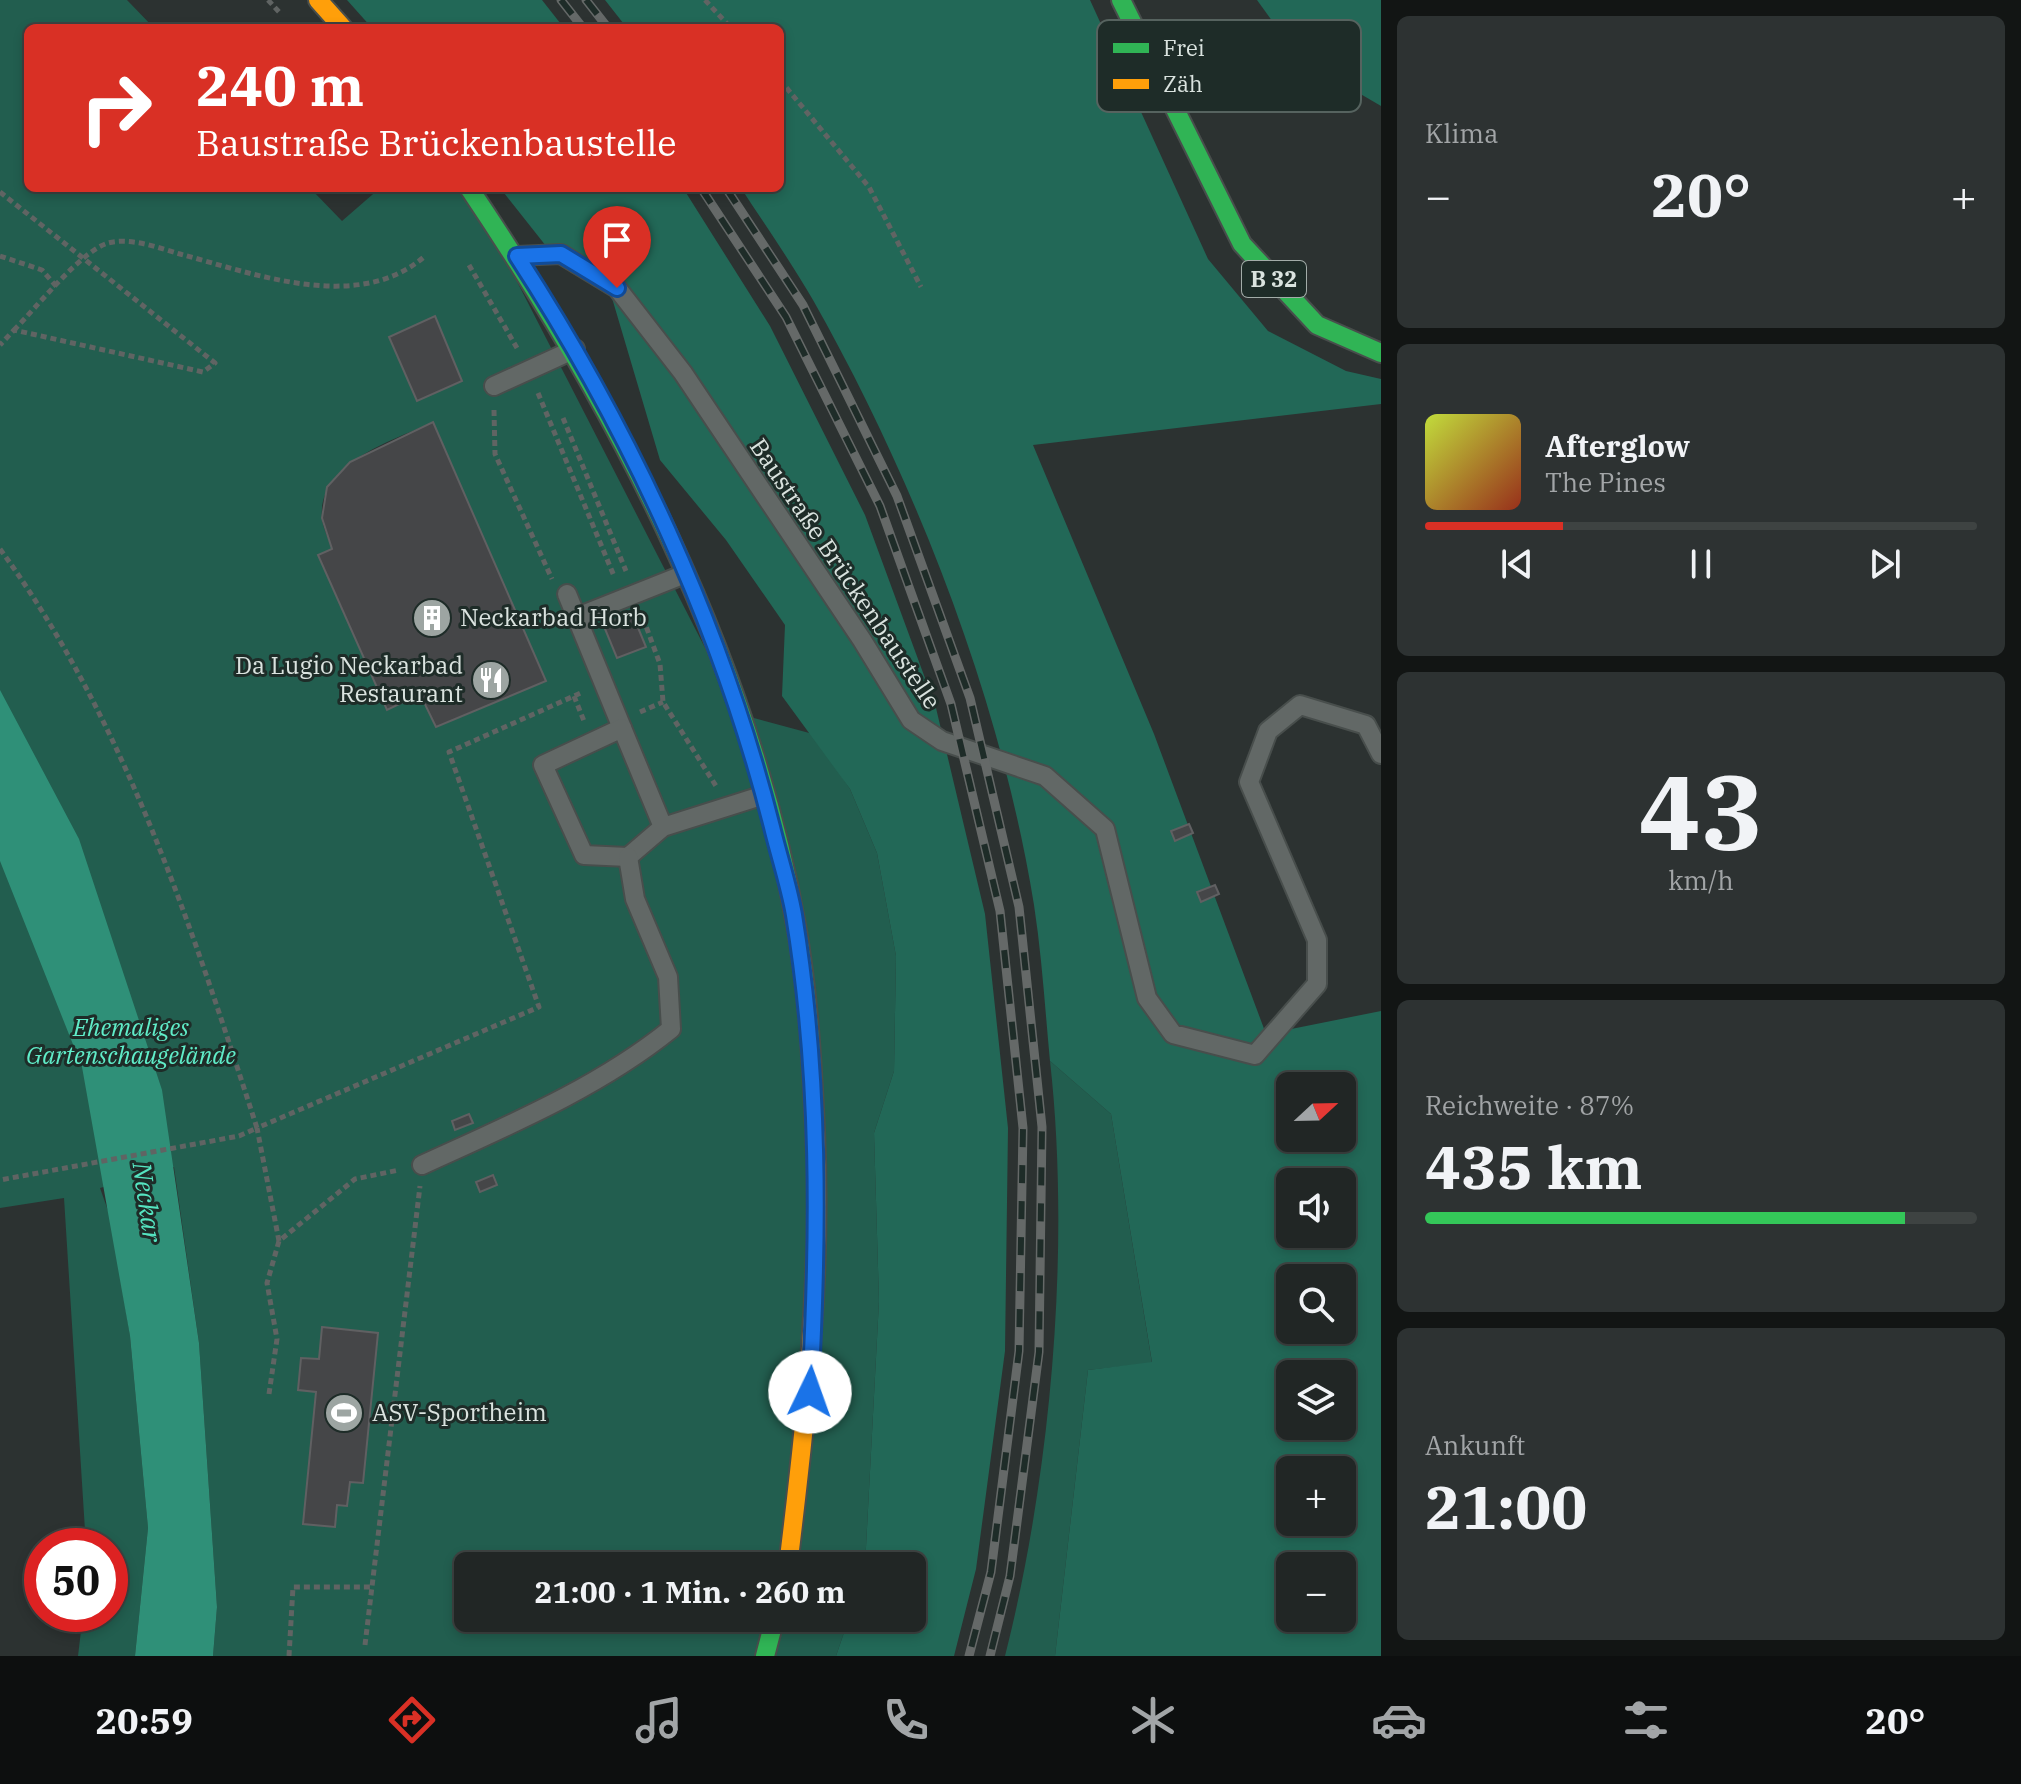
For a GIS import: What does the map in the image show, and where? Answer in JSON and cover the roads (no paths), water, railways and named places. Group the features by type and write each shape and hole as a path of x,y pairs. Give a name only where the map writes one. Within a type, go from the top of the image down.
{"main road":[{"path":"318,0 339,24"},
{"name":"B 32","path":"1121,0 1131,20"},
{"name":"B 32","path":"1177,112 1242,244 1317,325 1381,353"},
{"path":"472,192 517,256 617,423 685,574 739,714 764,795 794,913 815,1115 818,1220 810,1392 790,1552"},
{"path":"765,1656 771,1632"}],"lane":[{"name":"Baustraße Brückenbaustelle","path":"517,256 561,254 617,288 683,373 862,640 911,720 942,741 1045,776 1105,829 1147,998 1173,1034 1255,1055 1317,984 1317,940 1249,782 1268,731 1300,705 1366,725 1381,754"},
{"path":"494,386 575,349"},
{"path":"577,617 685,574"},
{"path":"567,594 663,827"},
{"path":"622,728 543,765 584,855 628,857 663,827 764,795"},
{"path":"422,1165 511,1124 638,1055 671,1029 668,977 635,899 628,857"}],"water":[{"name":"Neckar","path":"0,690 79,839 162,1090 199,1343 217,1607 213,1656 135,1656 148,1528 130,1336 82,1067 0,861"}],"railway":[{"path":"561,0 580,24"},
{"path":"586,0 605,24"},
{"path":"704,192 786,317 880,506 951,704 1000,911 1023,1128 1019,1351 991,1572 969,1656"},
{"path":"729,192 803,305 897,496 970,698 1019,907 1042,1127 1039,1352 1010,1576 990,1656"}],"place":[{"name":"Neckarbad Horb","path":"432,618"},
{"name":"Da Lugio Neckarbad Restaurant","path":"491,680"},
{"name":"ASV-Sportheim","path":"344,1413"}],"park label":[{"name":"Ehemaliges Gartenschaugelände","path":"131,1042"}]}
